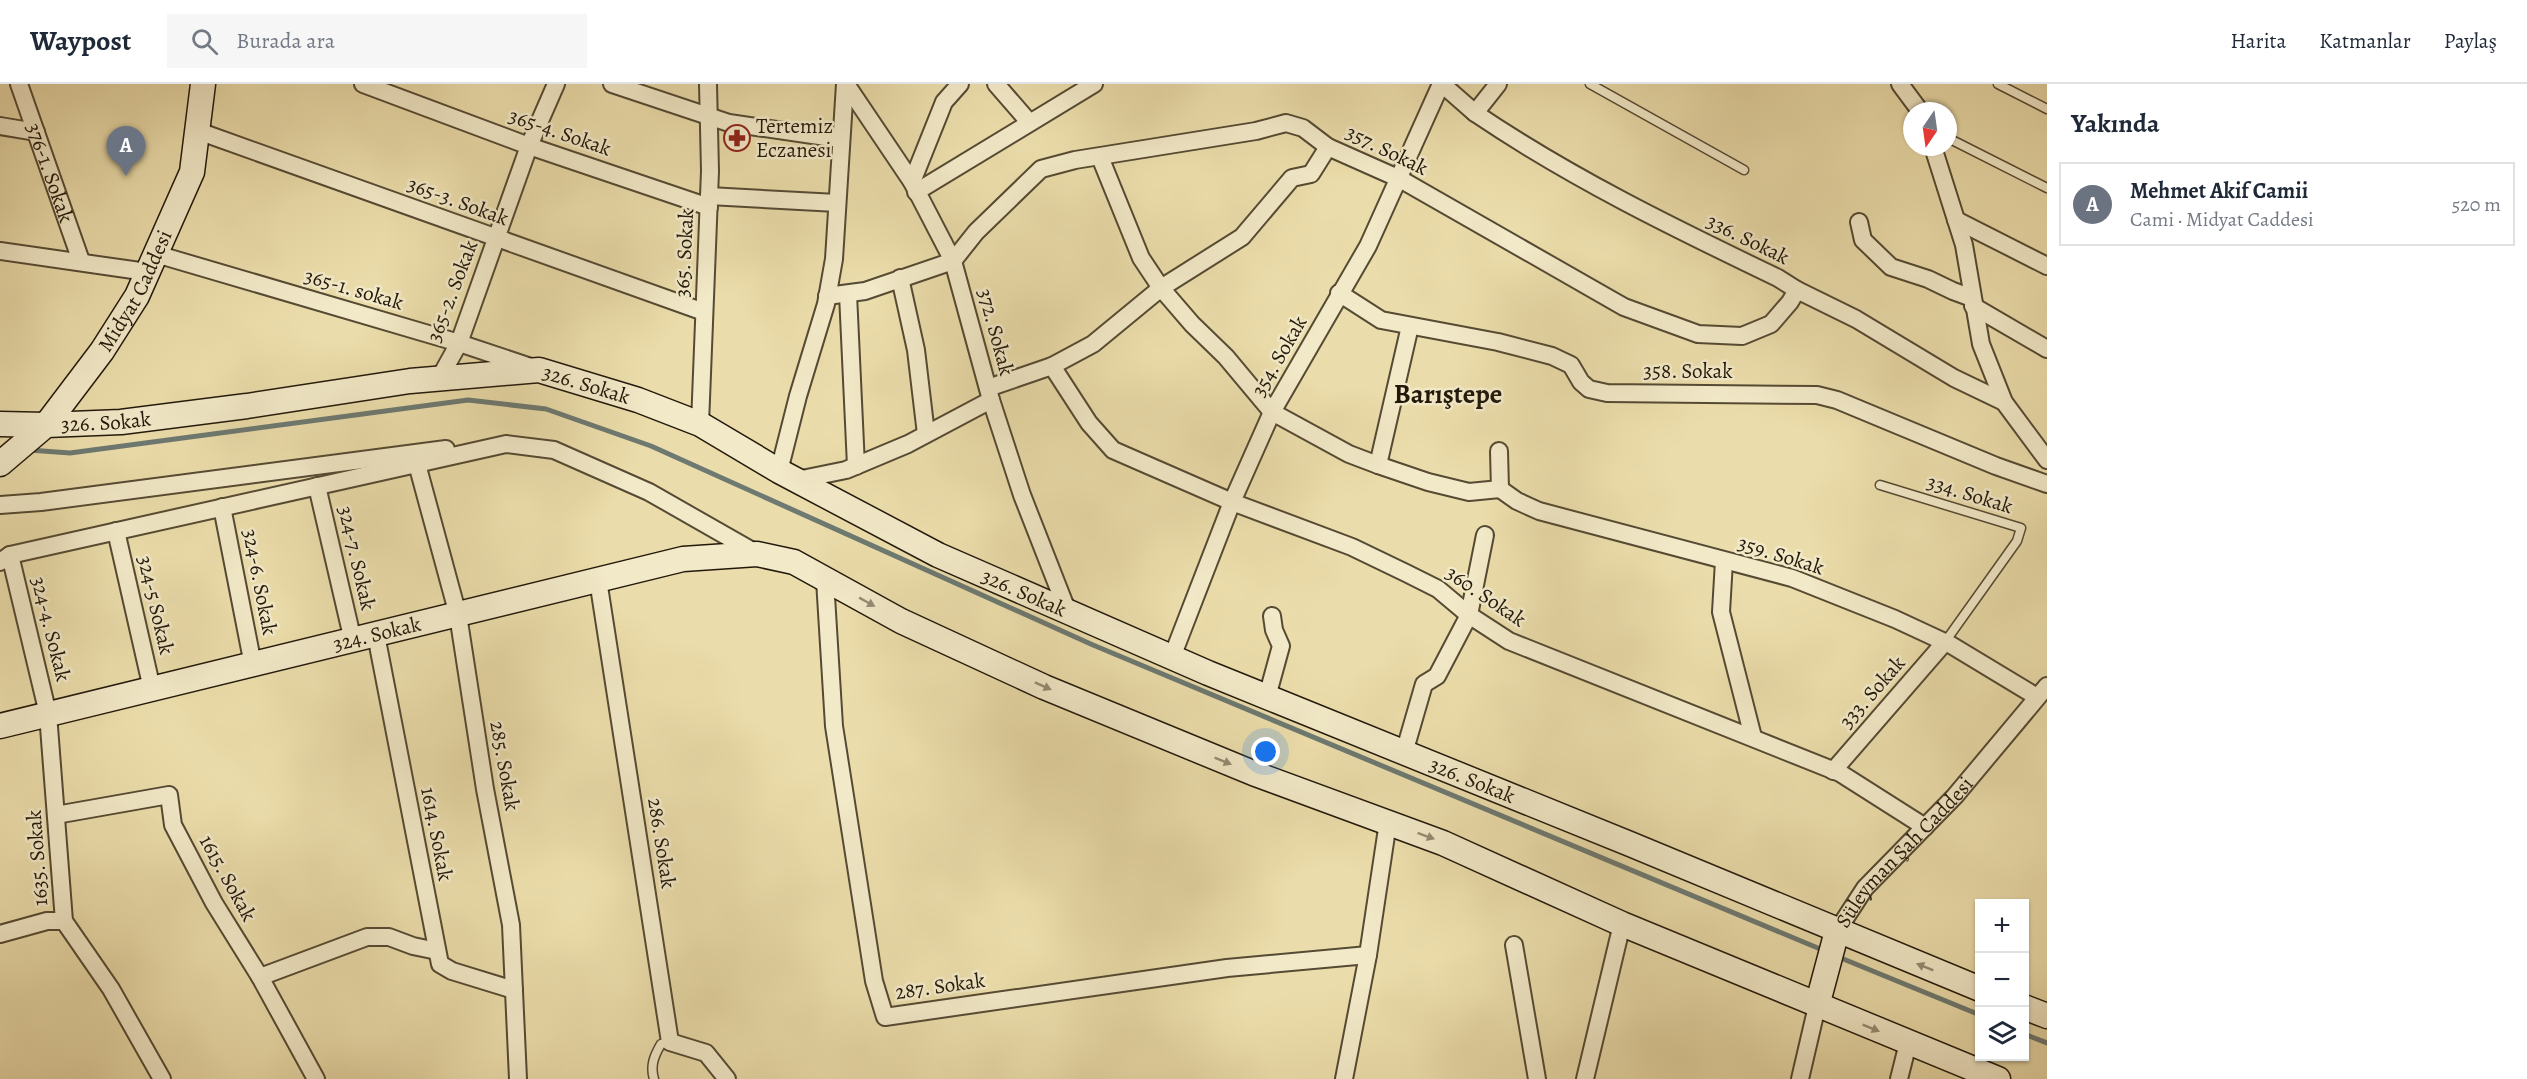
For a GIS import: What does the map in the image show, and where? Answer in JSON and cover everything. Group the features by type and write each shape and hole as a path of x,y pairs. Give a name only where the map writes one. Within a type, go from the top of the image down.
{"street":[{"name":"376-1. Sokak","path":"19,84 81,261"},
{"name":"Midyat Caddesi","path":"0,464 46,425 102,351 137,296 192,172 203,84"},
{"name":"365-4. Sokak","path":"363,84 529,146 709,202 837,203"},
{"name":"365-2. Sokak","path":"439,379 459,343 529,146 556,84"},
{"path":"612,84 729,123 840,140"},
{"name":"365. Sokak","path":"700,424 709,202 708,84"},
{"path":"845,84 834,259 788,475 856,466 926,434 990,394 1052,366 1093,344 1161,288 1242,237 1292,178 1311,174 1328,147"},
{"name":"372. Sokak","path":"845,84 914,187 953,261 990,394 1022,495 1067,610"},
{"path":"914,187 944,102 960,84"},
{"path":"996,84 1029,122"},
{"path":"914,187 1094,84"},
{"name":"354. Sokak","path":"1172,657 1232,502 1272,412 1368,246 1442,84 1475,112"},
{"path":"1475,112 1498,84"},
{"path":"1900,84 1913,102"},
{"name":"336. Sokak","path":"1475,112 1527,148 1586,182 1779,278 1797,290 1856,319 1954,378 2004,402"},
{"name":"357. Sokak","path":"953,261 976,232 1041,169 1075,160 1286,123 1303,128 1328,147 1400,179 1624,307 1698,334 1742,336 1771,324 1797,290"},
{"path":"0,126 36,132"},
{"name":"365-3. Sokak","path":"198,131 704,312"},
{"path":"1936,156 1964,245 1980,344 2004,402 2047,460"},
{"path":"1100,157 1141,258 1161,288 1192,324 1226,357 1272,412 1349,454 1428,482 1469,492 1500,489 1499,451"},
{"path":"1956,220 2047,266"},
{"path":"1859,222 1863,240 1891,267 1928,279 1953,291 2047,349"},
{"name":"365-1. sokak","path":"0,250 81,261 152,263 459,343 539,370"},
{"path":"827,296 865,291 953,261"},
{"path":"900,278 916,350 926,434"},
{"name":"358. Sokak","path":"1339,293 1381,320 1498,342 1552,356 1571,365 1581,382 1589,389 1607,393 1817,395 1837,400 1996,466 2047,483"},
{"path":"848,294 856,466"},
{"path":"1377,465 1410,326"},
{"name":"360. Sokak","path":"1052,366 1089,423 1113,450 1232,502 1352,547 1438,589 1469,615 1509,641 1833,771 1926,827"},
{"name":"326. Sokak","path":"46,425 122,422 439,379 539,370 638,400 700,424 788,475 938,555 1268,697 1975,987"},
{"path":"0,424 46,425"},
{"path":"5,558 506,444"},
{"path":"0,506 53,501 418,451 506,444 555,450 649,492 757,554 794,562 901,621 1044,687 1253,773 1443,843 1622,924 1998,1079"},
{"name":"285. Sokak","path":"417,464 458,615 485,789 511,925 518,1079"},
{"name":"324-7. Sokak","path":"317,486 352,641"},
{"name":"359. Sokak","path":"1500,489 1517,501 1539,511 1792,578 1895,619 2042,692"},
{"name":"324-6. Sokak","path":"222,507 253,665"},
{"name":"324-5 Sokak","path":"116,531 152,689"},
{"path":"1404,753 1424,684 1437,676 1469,615 1485,535"},
{"name":"324. Sokak","path":"0,726 683,559 757,554"},
{"name":"324-4. Sokak","path":"5,558 48,714"},
{"path":"1724,561 1721,612 1753,737"},
{"name":"286. Sokak","path":"598,580 670,1041"},
{"name":"287. Sokak","path":"825,580 834,726 874,981 885,1017 1227,968 1368,955"},
{"path":"1268,697 1281,646 1274,630 1272,616"},
{"name":"1614. Sokak","path":"376,635 440,964 452,971 514,990"},
{"name":"333. Sokak","path":"1833,771 1945,642"},
{"name":"Süleyman Şah Caddesi","path":"1800,1079 1837,931 1865,888 1955,796 2042,692"},
{"name":"1635. Sokak","path":"48,714 64,921 111,989 162,1079"},
{"name":"1615. Sokak","path":"56,815 169,795 173,825 214,903 260,977 316,1079"},
{"path":"1344,1079 1368,955 1388,822"},
{"path":"0,934 47,921 64,921"},
{"path":"1585,1079 1622,924"},
{"path":"260,977 367,937 389,937 413,946 437,951"},
{"path":"1514,945 1537,1079"},
{"path":"2029,1009 2047,1016"},
{"path":"670,1041 706,1053 727,1079"},
{"path":"1899,1079 1908,1043"}],"lane":[{"path":"1590,84 1744,170"},
{"path":"1998,84 2047,109"},
{"path":"1957,143 2047,188"},
{"name":"334. Sokak","path":"1880,485 2021,528 2017,541 1945,642"},
{"path":"654,1079 651,1070 654,1055 661,1044 670,1041"}],"waterway":[{"path":"29,450 70,453 468,400 546,409 651,446 1093,645 1825,951"},
{"path":"1836,956 1975,1013"},
{"path":"2029,1036 2047,1043"}],"place":[{"name":"Tertemiz Eczanesi","path":"737,138"},
{"name":"Mehmet Akif Camii","path":"126,176"}],"district":[{"name":"Barıştepe","path":"1448,394"}]}
